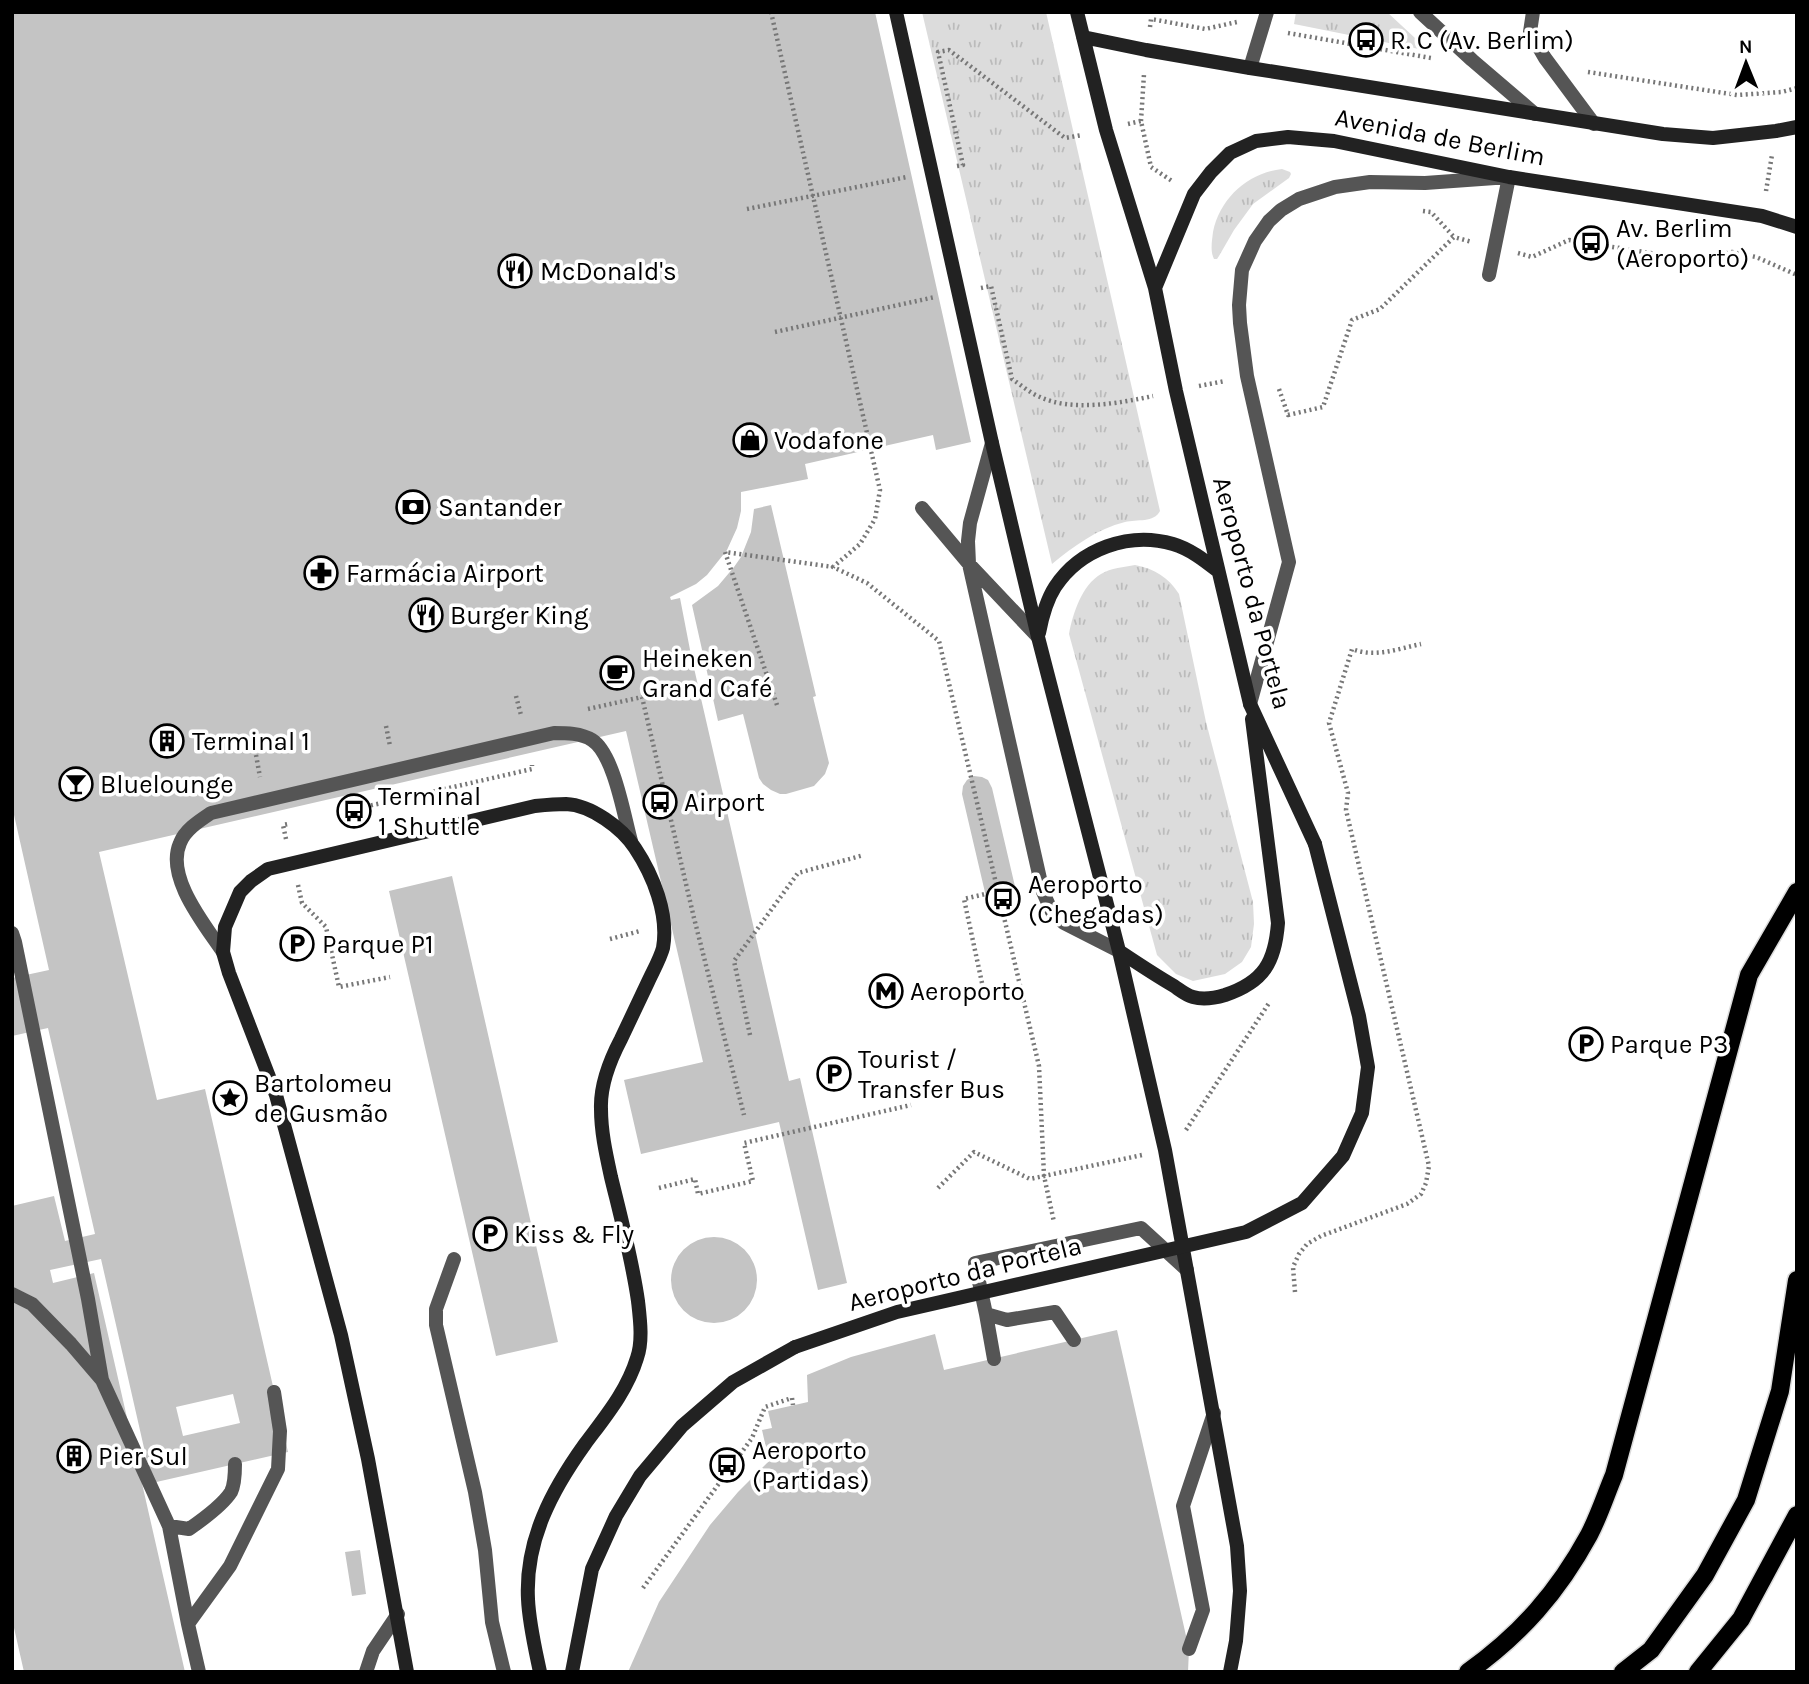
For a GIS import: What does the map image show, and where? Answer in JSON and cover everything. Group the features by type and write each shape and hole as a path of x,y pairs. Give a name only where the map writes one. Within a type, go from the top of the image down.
{"main road":[{"path":"896,12 992,443 1038,637 1119,951 1165,1150 1237,1546 1240,1591 1230,1672"},
{"name":"Aeroporto da Portela","path":"572,1672 592,1569 616,1516 640,1476 682,1426 733,1382 795,1347 897,1312 1245,1232 1302,1203 1343,1156 1362,1113 1368,1067 1359,1016 1315,845 1250,704 1176,391 1155,288 1106,130 1077,12"},
{"name":"Avenida de Berlim","path":"1083,37 1250,68 1663,134 1713,138 1797,127"},
{"name":"Avenida de Berlim","path":"1155,288 1194,194 1210,172 1230,153 1256,141 1288,137 1334,141 1509,177 1762,216 1797,227"},
{"path":"1038,637 1043,611 1055,587 1072,567 1094,551 1120,542 1146,540 1173,544 1198,555 1219,571"},
{"path":"1119,951 1192,997 1214,998 1239,990 1254,982 1268,964 1276,945 1278,923 1250,704"},
{"path":"407,1672 368,1458 341,1335 276,1095 223,952 225,927 240,892 268,869 534,806 569,804 613,823 631,841 647,866 658,894 663,948 610,1060 600,1107 603,1140 636,1284 640,1321 638,1356 622,1392 568,1468 547,1504 535,1538 529,1565 528,1599 540,1672"},
{"path":"1468,1672 1496,1652 1540,1609 1590,1533 1614,1475 1749,975 1797,892"},
{"path":"1623,1672 1651,1650 1705,1575 1746,1500 1780,1391 1797,1280"},
{"path":"1698,1672 1741,1619 1797,1516"}],"lane":[{"path":"1250,68 1268,12"},
{"path":"1420,12 1535,114"},
{"path":"1533,12 1530,32 1545,58 1594,124"},
{"path":"1250,704 1289,562 1247,376 1239,305 1242,271 1255,241 1269,221 1281,210 1298,199 1335,187 1370,182 1425,183 1509,177 1489,275"},
{"path":"992,443 970,523 969,564 1043,892 1052,912 1064,923 1119,951"},
{"path":"922,508 969,564 1038,637"},
{"path":"223,952 184,893 176,858 180,842 191,827 211,813 554,733 568,733 592,740 604,752 611,766 631,841"},
{"path":"12,933 80,1260 102,1380 169,1526 199,1672"},
{"path":"994,1359 975,1263 1141,1228 1187,1270"},
{"path":"454,1259 436,1309 436,1325 475,1492 485,1550 492,1622 505,1672"},
{"path":"12,1294 32,1304 102,1380"},
{"path":"986,1314 1007,1320 1055,1312 1074,1340"},
{"path":"188,1624 230,1566 278,1469 281,1431 274,1392"},
{"path":"1189,1649 1203,1610 1183,1506 1214,1413"},
{"path":"169,1526 188,1529 209,1516 231,1492 235,1479 235,1464"},
{"path":"366,1672 373,1651 398,1614"}],"path":[{"path":"771,12 880,490 875,519 860,544 833,567"},
{"path":"1762,216 1782,92 1797,88"},
{"path":"775,331 991,286 1012,379 1039,397 1065,405 1120,402 1273,371 1288,415 1323,407 1352,320 1380,309 1454,237 1532,257 1569,240 1693,260 1732,252 1756,257 1797,275"},
{"path":"778,705 725,552 833,567 867,583 939,641 1039,1066 1044,1176 1059,1244"},
{"path":"750,1035 734,961 798,873 864,855"},
{"path":"982,982 964,899 998,891"},
{"path":"938,1188 974,1152 1030,1179 1185,1146 1183,1134 1275,995"},
{"path":"659,1188 695,1179 698,1194 753,1181 744,1143 911,1105"},
{"path":"643,1588 752,1438 765,1407 792,1398 793,1405"}],"green space":[{"path":"922,12 1046,12 1160,511 1149,519 1125,522 1095,534 1052,564"},
{"path":"1296,12 1387,12 1429,51 1294,24"},
{"path":"1282,169 1290,172 1289,178 1253,204 1217,259 1214,259 1213,232 1229,198 1247,182 1270,171"},
{"path":"1135,565 1160,575 1179,594 1206,722 1253,902 1251,947 1242,962 1225,974 1193,981 1176,974 1157,955 1069,634 1079,600 1094,579 1109,570"}],"building":[{"name":"Terminal 1","path":"12,12 875,12 971,442 936,450 933,435 805,464 808,479 741,492 737,528 727,550 707,575 696,584 670,597 671,600 680,598 789,1081 800,1078 847,1283 818,1290 779,1122 641,1154 624,1080 703,1062 626,731 99,852 157,1100 205,1089 288,1452 152,1483 101,1259 50,1270 53,1283 94,1273 185,1672 24,1672 12,1619 12,1206 54,1196 65,1241 95,1234 48,1028 12,1036 12,978 49,970 12,806","holes":["233,1394 240,1423 183,1436 176,1407"]},
{"path":"771,505 829,763 825,774 814,786 786,794 771,790 759,778 743,714 718,721 692,605 718,586 741,557 751,532 754,509"},
{"path":"974,776 988,780 992,788 1017,895 1016,907 1006,915 997,914 990,909 987,901 962,794 967,780"},
{"path":"452,876 558,1342 496,1356 389,891"},
{"path":"714,1237 738,1244 750,1256 757,1280 750,1304 738,1316 714,1323 690,1316 678,1304 671,1280 678,1256 690,1244"},
{"path":"1117,1330 1189,1649 1188,1672 628,1672 659,1602 710,1525 769,1461 762,1430 772,1428 768,1411 808,1402 807,1375 851,1357 935,1334 944,1370"},
{"path":"360,1550 366,1594 352,1596 345,1552"}],"place":[{"name":"R. C (Av. Berlim)","path":"1366,40"},
{"name":"Av. Berlim (Aeroporto)","path":"1591,243"},
{"name":"McDonald's","path":"515,271"},
{"name":"Vodafone","path":"750,440"},
{"name":"Santander","path":"413,507"},
{"name":"Farmácia Airport","path":"321,573"},
{"name":"Burger King","path":"426,615"},
{"name":"Heineken Grand Café","path":"617,673"},
{"name":"Terminal 1","path":"167,741"},
{"name":"Bluelounge","path":"76,784"},
{"name":"Airport","path":"660,802"},
{"name":"Terminal 1 Shuttle","path":"354,811"},
{"name":"Aeroporto (Chegadas)","path":"1003,899"},
{"name":"Parque P1","path":"297,944"},
{"name":"Aeroporto","path":"886,991"},
{"name":"Parque P3","path":"1586,1044"},
{"name":"Tourist / Transfer Bus","path":"834,1074"},
{"name":"Bartolomeu de Gusmão","path":"230,1098"},
{"name":"Kiss & Fly","path":"490,1234"},
{"name":"Pier Sul","path":"74,1456"},
{"name":"Aeroporto (Partidas)","path":"727,1465"}]}
